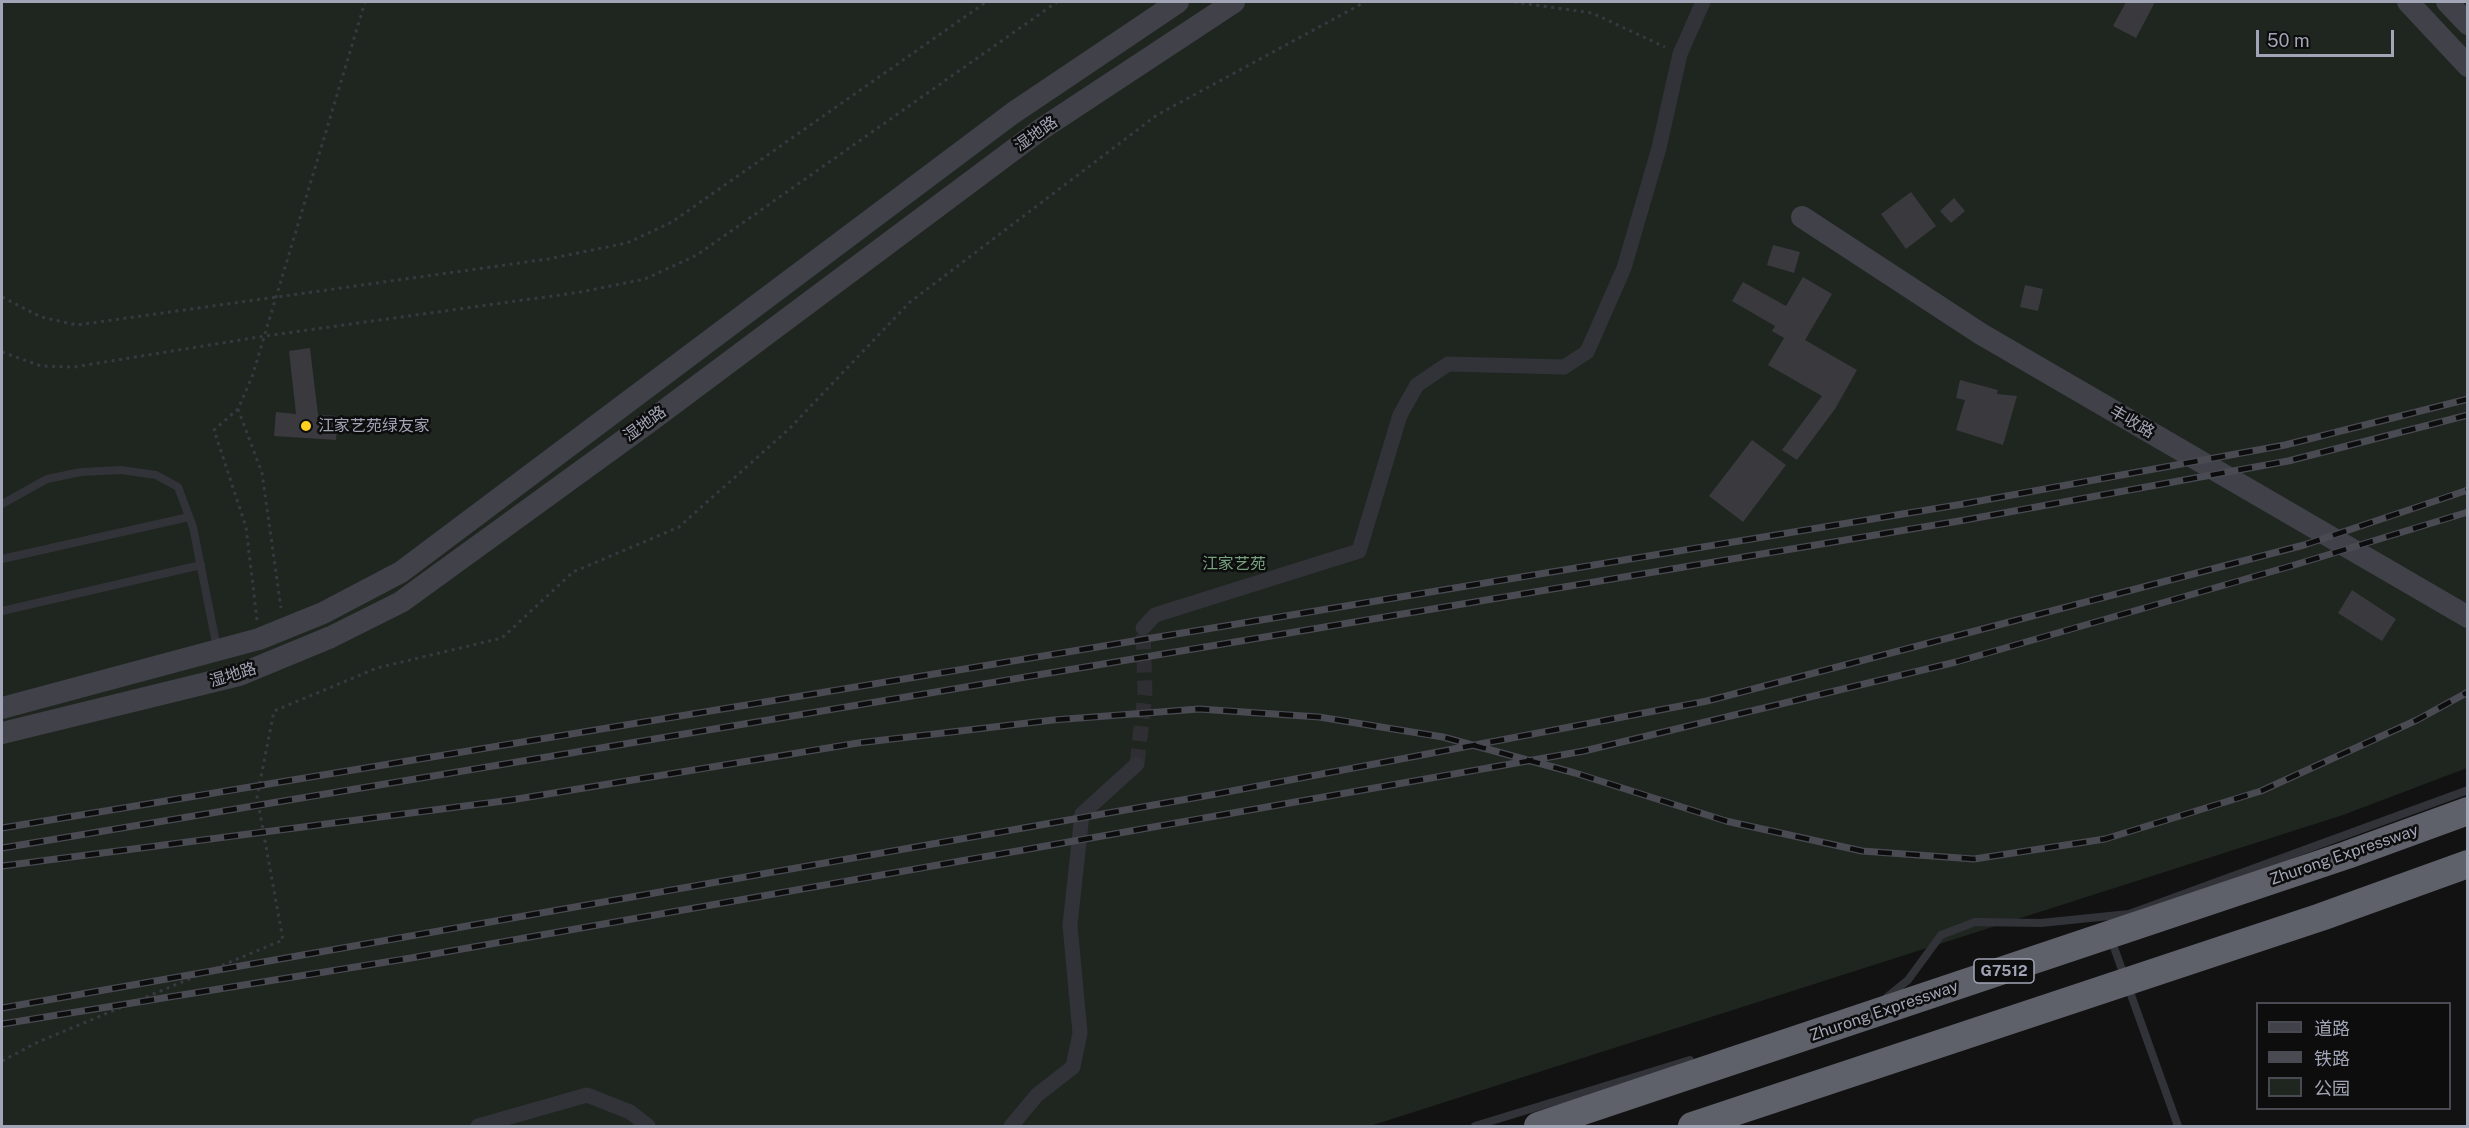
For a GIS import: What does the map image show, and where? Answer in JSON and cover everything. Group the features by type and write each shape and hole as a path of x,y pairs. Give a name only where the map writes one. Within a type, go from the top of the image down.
{"highway":[{"name":"Zhurong Expressway","path":"1538,1126 2347,855 2468,811"},
{"path":"1692,1126 2321,917 2468,864"}],"street":[{"name":"湿地路","path":"2,708 259,639 284,630 401,572 1013,112 1178,2"},
{"name":"湿地路","path":"2,733 239,675 331,637 401,602 639,429 1040,130 1234,2"},
{"path":"1143,628 1155,615 1359,551 1400,415 1417,385 1448,364 1564,367 1587,352 1624,268 1659,148 1680,54 1703,2"},
{"path":"2408,2 2468,66"},
{"path":"2447,2 2468,24"},
{"name":"丰收路","path":"1802,217 1981,334 2468,617"},
{"path":"1011,1126 1037,1095 1073,1066 1080,1033 1070,925 1082,814 1137,764"},
{"path":"478,1126 586,1095 630,1113 648,1126"}],"lane":[{"path":"2,504 47,479 81,472 121,470 156,475 178,487 189,517 218,650"},
{"path":"2,558 189,517"},
{"path":"2,611 201,566"},
{"path":"1882,1001 1908,980 1941,935 1975,922 2041,923 2129,914 2468,790"},
{"path":"2103,916 2178,1126"},
{"path":"1475,1126 1703,1056"}],"path":[{"path":"259,639 246,527 214,430 238,409 252,377 365,2"},
{"path":"2,297 41,317 77,325 548,259 627,243 672,222 986,2"},
{"path":"2,352 41,366 74,367 265,336 581,292 645,279 697,255 1057,2"},
{"path":"2,1061 38,1042 283,940 256,797 274,711 377,668 502,639 573,572 679,527 789,429 910,302 1156,115 1365,2"},
{"path":"1514,2 1592,13 1680,54"},
{"path":"238,409 262,473 284,630"}],"green space":[{"name":"江家艺苑","path":"2,2 2467,2 2467,768 2343,815 1370,1126 2,1126"}],"building":[{"path":"2126,2 2155,2 2136,38 2113,26"},
{"path":"1911,192 1936,226 1906,249 1881,214"},
{"path":"1954,198 1965,211 1951,223 1940,211"},
{"path":"1773,245 1800,252 1794,273 1767,265"},
{"path":"1803,277 1832,294 1805,340 1857,370 1835,409 1797,460 1782,450 1822,396 1768,365 1784,338 1772,331 1775,326 1732,301 1743,282 1786,306"},
{"path":"2025,285 2043,289 2038,311 2020,307"},
{"path":"310,348 318,415 338,416 336,440 274,436 276,412 296,414 289,351"},
{"path":"1960,380 1998,390 1997,394 2017,396 2003,445 1956,430 1965,400 1956,398"},
{"path":"1752,440 1786,465 1743,522 1709,496"},
{"path":"2352,590 2396,619 2382,641 2338,613"}],"tunnel":[{"path":"1137,764 1145,694 1143,628"}],"railway":[{"path":"2,828 1963,504 2285,445 2468,399"},
{"path":"2,848 1965,520 2288,461 2468,415"},
{"path":"2,1008 1216,794 1707,701 2304,545 2468,490"},
{"path":"2,1024 411,958 1584,751 1956,662 2291,566 2468,512"},
{"path":"2,866 511,800 858,743 1053,720 1199,709 1319,717 1443,737 1575,773 1726,821 1862,851 1974,859 2105,839 2261,791 2417,720 2468,692"}],"place":[{"name":"江家艺苑绿友家","path":"306,426"}]}
